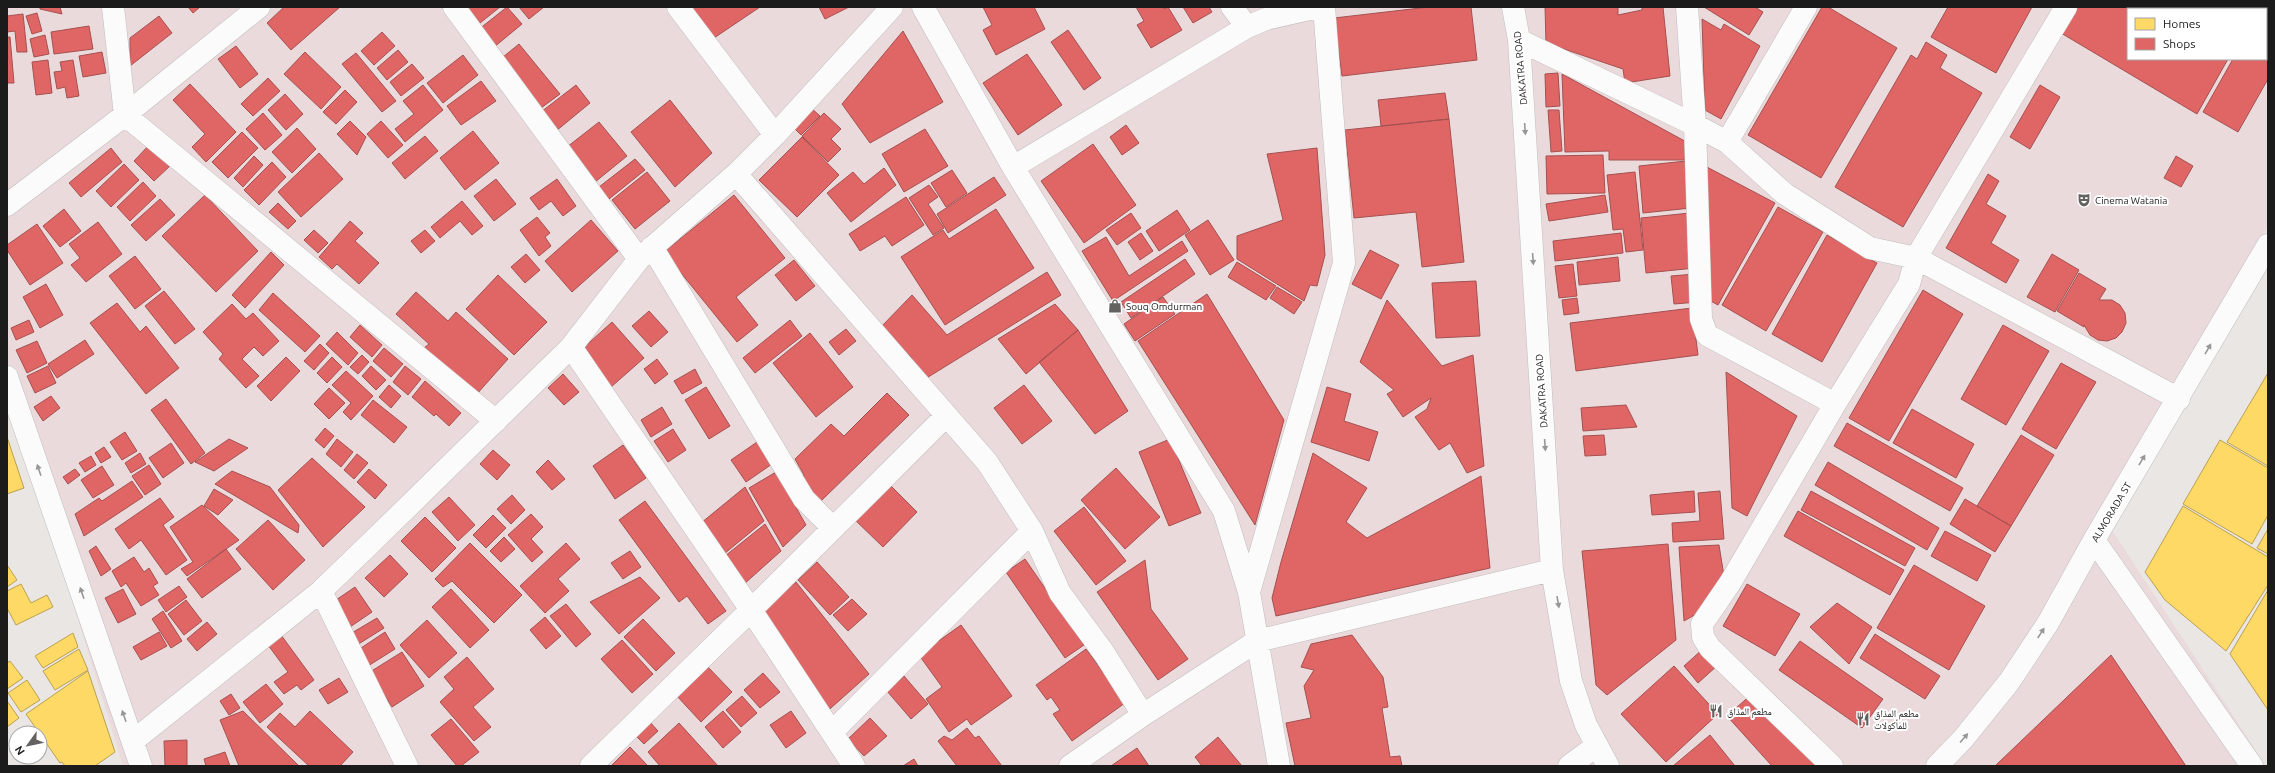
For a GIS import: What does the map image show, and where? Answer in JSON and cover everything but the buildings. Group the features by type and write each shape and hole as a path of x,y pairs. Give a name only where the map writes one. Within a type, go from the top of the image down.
{"street":[{"path":"113,7 125,114 496,421"},
{"path":"7,205 125,114 259,7"},
{"path":"454,7 646,253 804,499 833,528"},
{"path":"678,7 775,135"},
{"path":"133,741 321,591 571,347 646,253 736,174 775,135 892,7"},
{"path":"923,7 1013,167 1224,511 1249,592 1278,766"},
{"path":"1232,7 1247,27"},
{"path":"1013,167 1247,27 1266,19 1318,7"},
{"path":"1249,592 1344,263 1324,7"},
{"name":"DAKATRA ROAD","path":"1513,7 1519,40 1552,570 1571,681 1586,725 1608,766"},
{"path":"1687,7 1695,125 1701,319 1707,336 1835,404"},
{"path":"1727,142 1806,7"},
{"path":"1832,766 1710,648 1703,637 1702,624 1730,583 1835,404 1909,284 1916,258 2066,7"},
{"path":"1519,40 1727,142 1785,194 1870,248 1916,258 2179,399"},
{"path":"736,174 987,462 1032,531 1060,593 1104,653 1143,716"},
{"name":"ALMORADA ST","path":"1937,766 1964,739 2009,682 2048,622 2094,540 2179,399 2268,245"},
{"path":"571,347 751,610 854,766"},
{"path":"8,383 141,766"},
{"path":"591,766 751,610 946,416"},
{"path":"832,732 1032,531"},
{"path":"2094,540 2252,766"},
{"path":"1070,766 1257,641 1552,570"},
{"path":"321,591 408,766"},
{"path":"1569,766 1596,746"}],"shaded area":[{"name":"Souq Omdurman","path":"7,7 2268,7 2268,225 2106,521 2266,766 123,766 7,387"}],"place":[{"name":"Cinema Watania","path":"2084,200"},
{"name":"Souq Omdurman","path":"1115,306"},
{"name":"مطعم المذاق","path":"1716,711"},
{"name":"مطعم المذاق للمأكولات","path":"1863,719"}]}
